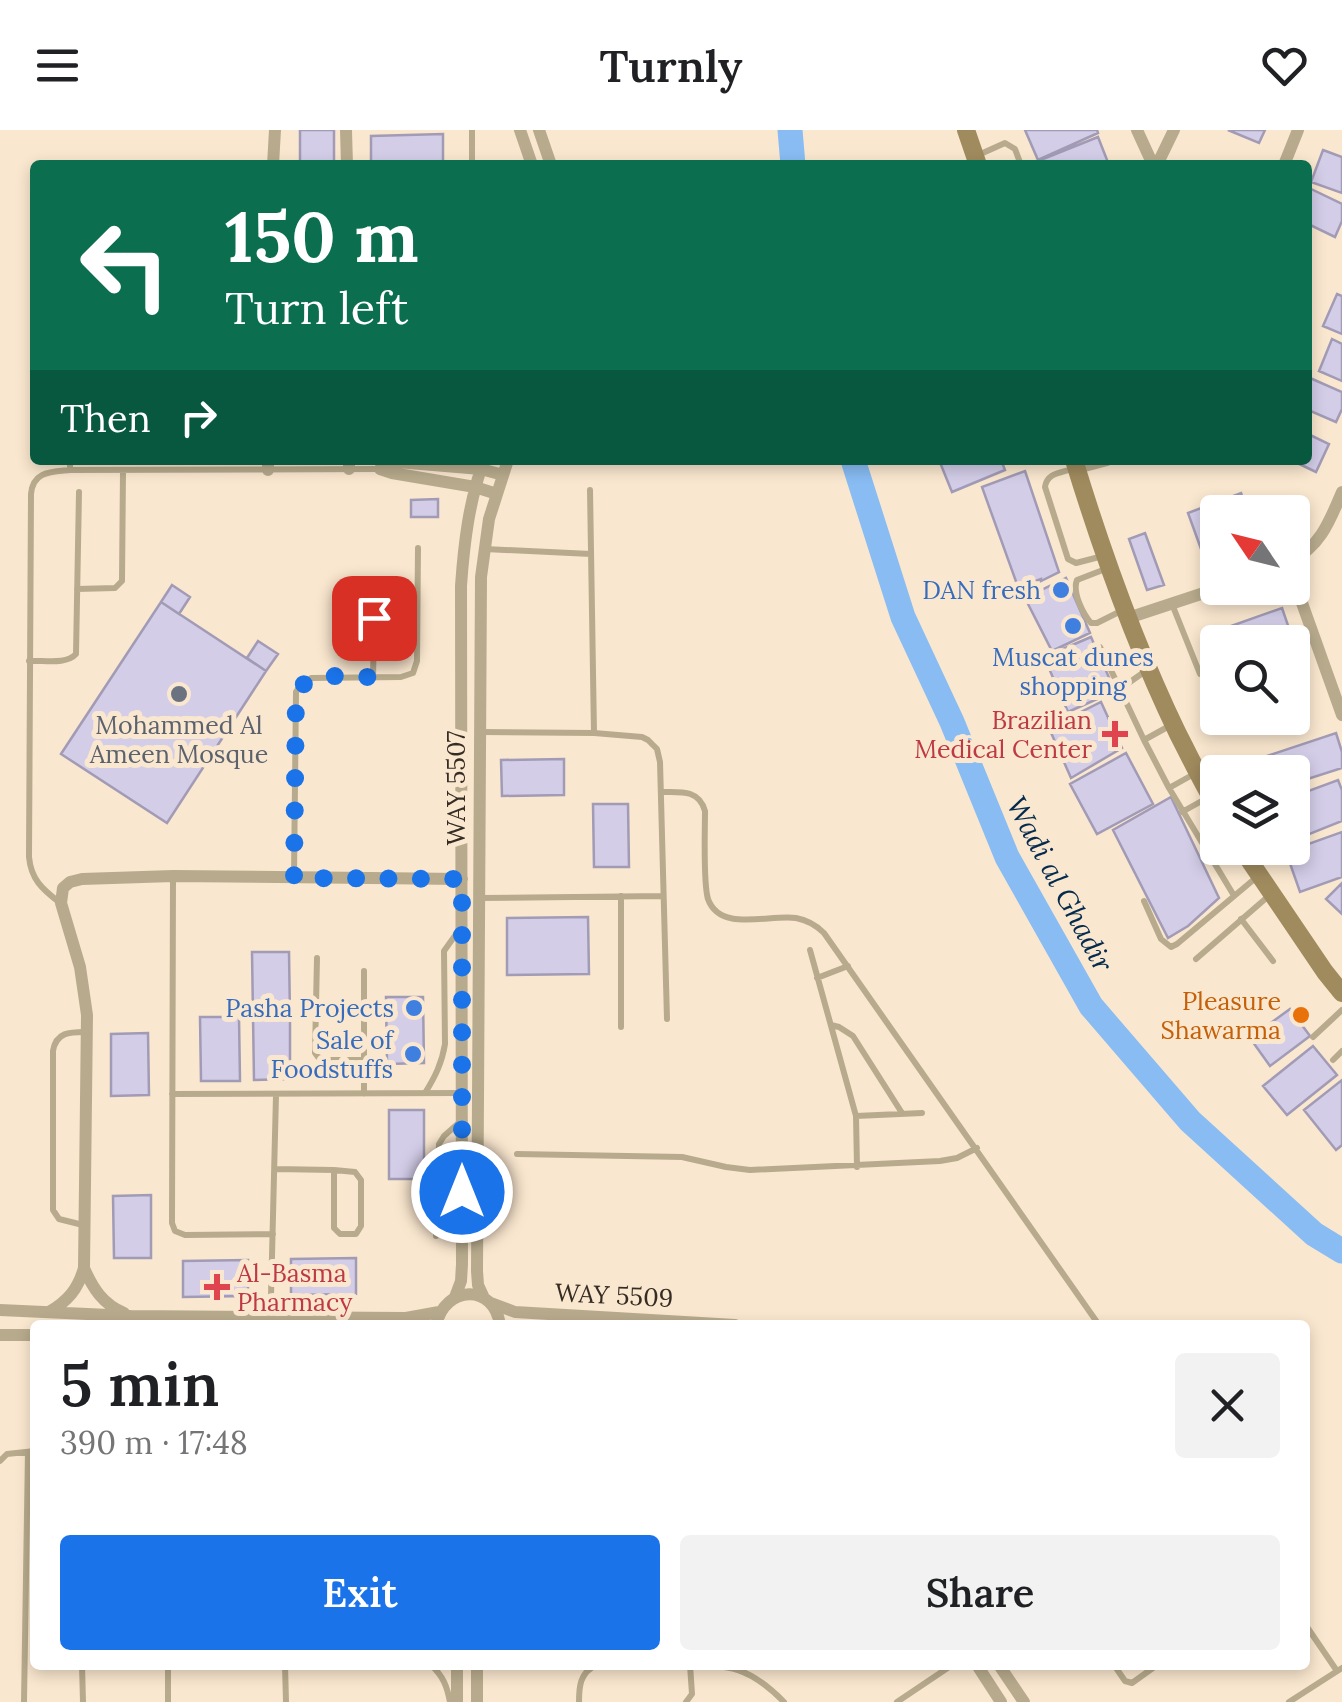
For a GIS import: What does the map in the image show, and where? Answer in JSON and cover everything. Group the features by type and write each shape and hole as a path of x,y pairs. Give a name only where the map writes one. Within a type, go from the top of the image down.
{"street":[{"path":"273,160 275,130"},
{"path":"346,130 346,160"},
{"path":"520,130 530,160"},
{"path":"540,130 549,160"},
{"path":"966,130 976,160"},
{"path":"1137,130 1152,160"},
{"path":"1158,160 1174,130"},
{"path":"1286,160 1298,130"},
{"path":"380,469 386,465"},
{"path":"482,465 503,475"},
{"name":"WAY 5507","path":"454,1297 462,1272 461,586 468,520 482,465"},
{"name":"WAY 5507","path":"499,1320 478,1285 476,1271 479,732 481,577 489,519 506,465"},
{"path":"1076,465 1106,562 1147,670 1200,777"},
{"path":"380,469 497,494"},
{"path":"1310,548 1325,532 1342,492"},
{"path":"1126,614 1200,594"},
{"path":"1303,605 1342,714"},
{"path":"1253,865 1342,993"},
{"path":"48,1312 72,1294 84,1268 87,1032 83,983 61,904 64,888 76,879 172,876 462,879"},
{"path":"84,1268 102,1298 131,1316"},
{"name":"WAY 5509","path":"454,1297 475,1294 515,1312 650,1320"},
{"path":"0,1310 131,1316 438,1319 454,1297"},
{"path":"0,1335 30,1335"},
{"path":"454,1702 457,1670"},
{"path":"477,1670 477,1702"},
{"path":"980,1670 1001,1702"},
{"path":"1002,1670 1024,1702"}],"lane":[{"path":"472,130 472,160"},
{"path":"976,160 1004,144 1015,149 1019,160"},
{"path":"70,465 70,470"},
{"path":"61,904 40,888 30,868 29,661 35,478 70,470 268,465"},
{"path":"354,465 380,469"},
{"path":"1074,465 1046,482 1068,559 1076,563 1106,562"},
{"path":"77,589 115,588 122,581 123,471"},
{"path":"590,490 594,732"},
{"path":"29,661 66,660 74,657 77,650 79,492"},
{"path":"294,878 296,692 311,678 408,676 416,667 418,548"},
{"path":"484,548 591,554"},
{"path":"1106,562 1077,580 1075,589 1091,624 1126,614"},
{"path":"373,677 375,588"},
{"path":"1172,604 1200,674"},
{"path":"1100,647 1182,812 1234,894"},
{"path":"1120,689 1147,670"},
{"path":"1144,740 1173,724"},
{"path":"479,732 636,736 648,740 659,756 666,1019"},
{"path":"1169,788 1197,772"},
{"path":"660,792 691,793 702,802 707,897 719,914 735,919 802,919 824,933 1096,1320"},
{"path":"1182,812 1200,807"},
{"path":"1144,902 1161,939 1171,947 1259,875"},
{"path":"172,876 172,1224 185,1234 273,1234"},
{"path":"1196,958 1272,894"},
{"path":"621,896 621,1028"},
{"path":"478,898 663,896"},
{"path":"1242,920 1273,962"},
{"path":"424,1093 438,1070 445,1044 444,951 463,926"},
{"path":"810,950 856,1116 857,1167"},
{"path":"317,958 316,1053 321,1059 364,1060"},
{"path":"818,978 848,966"},
{"path":"364,971 364,1094"},
{"path":"1314,1036 1342,1010"},
{"path":"831,1025 853,1036 902,1113"},
{"path":"85,1226 60,1219 53,1210 53,1051 57,1038 63,1034 87,1032"},
{"path":"1333,1060 1342,1051"},
{"path":"172,1094 461,1093"},
{"path":"271,1296 276,1094"},
{"path":"856,1116 922,1112"},
{"path":"436,1236 439,1144 462,1120"},
{"path":"517,1154 682,1157 750,1170 948,1160 977,1148"},
{"path":"275,1169 334,1170 355,1172 361,1180 361,1226 356,1234 343,1235 334,1228 334,1170"},
{"path":"0,1460 7,1454 30,1452"},
{"path":"24,1702 30,1514"},
{"path":"1289,1702 1340,1669 1310,1630"},
{"path":"82,1670 83,1702"},
{"path":"168,1670 168,1702"},
{"path":"285,1670 286,1702"},
{"path":"436,1670 454,1702"},
{"path":"580,1702 581,1679 588,1670"},
{"path":"686,1702 692,1694 690,1670"},
{"path":"741,1670 765,1682 784,1702"},
{"path":"897,1702 945,1670"},
{"path":"1117,1670 1125,1681 1132,1682 1150,1670"}],"building":[{"path":"300,130 334,130 334,160 300,160"},
{"path":"1025,130 1097,130 1098,133 1038,160"},
{"path":"1228,130 1265,130 1259,143"},
{"path":"443,134 443,160 371,160 371,136"},
{"path":"1098,137 1107,160 1040,160"},
{"path":"1323,150 1342,157 1342,193 1312,179"},
{"path":"1312,189 1342,204 1342,221 1335,237 1312,226"},
{"path":"1337,294 1342,296 1342,334 1323,326"},
{"path":"1332,339 1342,344 1342,381 1319,371"},
{"path":"1312,379 1342,392 1342,409 1336,422 1312,412"},
{"path":"1312,436 1329,444 1316,472 1301,465 1312,465"},
{"path":"941,465 1003,465 1005,470 952,492"},
{"path":"1025,471 1059,572 1018,587 982,487"},
{"path":"438,499 438,517 411,517 411,500"},
{"path":"1200,508 1200,546 1188,513"},
{"path":"1145,533 1164,585 1147,590 1129,539"},
{"path":"1066,578 1090,633 1052,651 1025,598"},
{"path":"172,585 190,597 179,614 161,602"},
{"path":"161,602 266,671 167,823 61,754"},
{"path":"1282,608 1288,625 1234,625"},
{"path":"1091,637 1115,691 1068,712 1044,657"},
{"path":"258,641 278,654 266,671 247,658"},
{"path":"1101,702 1122,748 1071,778 1049,728"},
{"path":"1336,733 1342,768 1310,778 1310,755 1270,755"},
{"path":"1126,753 1153,804 1097,834 1070,784"},
{"path":"564,759 564,795 502,796 501,760"},
{"path":"1338,780 1342,790 1342,821 1310,834 1310,790"},
{"path":"1171,797 1219,898 1168,938 1113,830"},
{"path":"593,804 628,804 629,867 594,867"},
{"path":"1342,832 1342,877 1300,892 1291,865 1310,865 1310,843"},
{"path":"1342,883 1342,914 1326,899"},
{"path":"588,917 589,974 507,975 507,918"},
{"path":"252,952 289,952 290,1016 253,1016"},
{"path":"386,997 423,997 424,1063 387,1064"},
{"path":"1290,1009 1310,1036 1270,1066 1250,1038"},
{"path":"253,1016 290,1016 290,1079 254,1080"},
{"path":"200,1017 239,1017 240,1081 201,1081"},
{"path":"148,1033 149,1095 111,1096 111,1034"},
{"path":"1313,1046 1337,1075 1287,1115 1263,1086"},
{"path":"1342,1080 1342,1145 1336,1150 1304,1110"},
{"path":"389,1110 424,1110 424,1179 389,1179"},
{"path":"151,1195 151,1258 114,1258 113,1196"},
{"path":"356,1258 356,1294 291,1295 291,1259"},
{"path":"248,1260 248,1296 183,1297 183,1261"}],"waterway":[{"name":"Wadi al Ghadir","path":"790,130 793,160"},
{"name":"Wadi al Ghadir","path":"855,465 903,617 952,722 1007,857 1091,1006 1190,1121 1314,1234 1342,1251"}],"place":[{"name":"DAN fresh","path":"1061,590"},
{"name":"Muscat dunes shopping","path":"1073,626"},
{"name":"Mohammed Al Ameen Mosque","path":"179,694"},
{"name":"Brazilian Medical Center","path":"1115,734"},
{"name":"Pasha Projects","path":"414,1008"},
{"name":"Pleasure Shawarma","path":"1301,1015"},
{"name":"Sale of Foodstuffs","path":"413,1054"},
{"name":"Al-Basma Pharmacy","path":"217,1287"}],"route":[{"path":"374,618 373,677 311,678 296,692 294,878 462,879 462,1192"}]}
